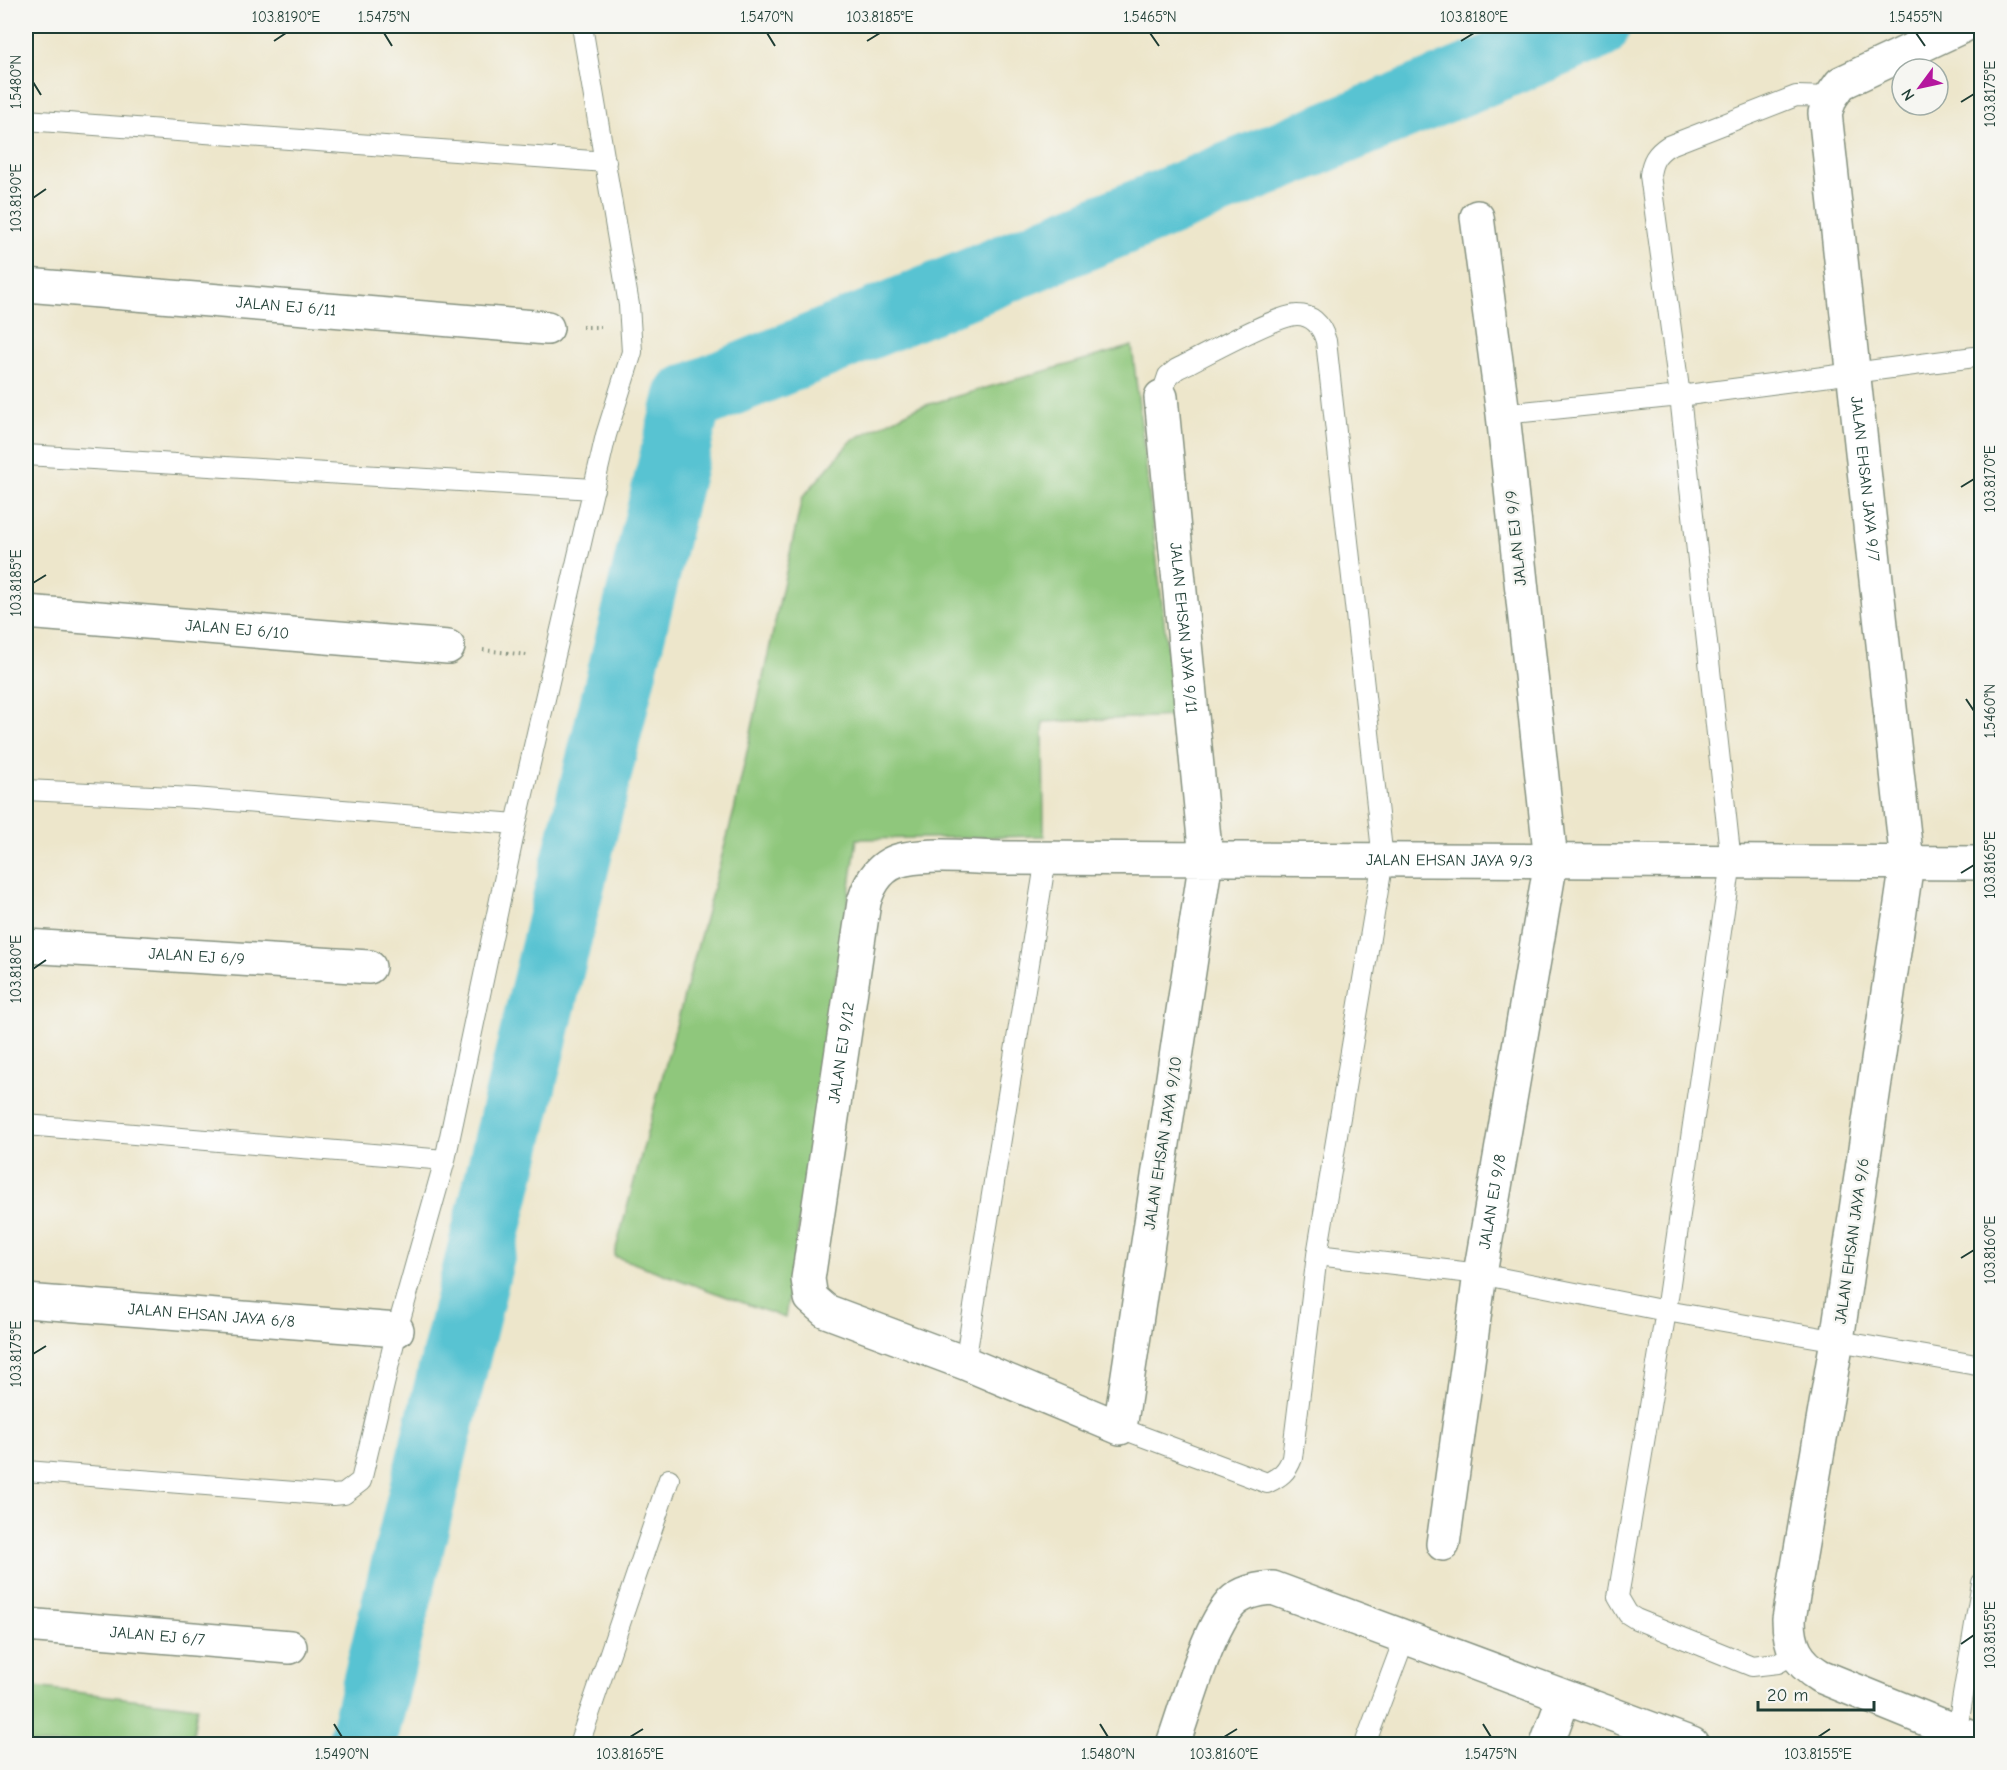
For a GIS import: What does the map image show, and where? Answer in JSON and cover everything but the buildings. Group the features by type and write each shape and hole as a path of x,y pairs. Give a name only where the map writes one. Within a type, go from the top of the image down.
{"street":[{"path":"1831,97 1841,83 1963,26"},
{"name":"JALAN EHSAN JAYA 9/7","path":"1831,97 1825,113 1824,125 1854,374 1907,863"},
{"name":"JALAN EJ 9/9","path":"1477,217 1503,414 1551,861"},
{"name":"JALAN EJ 6/11","path":"26,285 547,328"},
{"name":"JALAN EHSAN JAYA 9/11","path":"1161,397 1206,859"},
{"name":"JALAN EJ 6/10","path":"26,612 448,647"},
{"name":"JALAN EHSAN JAYA 9/3","path":"918,858 1982,863"},
{"name":"JALAN EJ 9/12","path":"918,858 903,860 877,874 868,887 864,902 808,1279 811,1298 826,1311 965,1363"},
{"name":"JALAN EHSAN JAYA 9/10","path":"1120,1428 1206,859"},
{"name":"JALAN EJ 9/8","path":"1443,1544 1480,1274 1551,861"},
{"name":"JALAN EHSAN JAYA 9/6","path":"1795,1653 1789,1636 1789,1619 1837,1340 1907,863"},
{"name":"JALAN EJ 6/9","path":"26,946 369,967"},
{"name":"JALAN EHSAN JAYA 6/8","path":"26,1301 397,1330"},
{"path":"965,1363 1120,1428"},
{"path":"1173,1744 1211,1641 1228,1606 1241,1596 1256,1589 1272,1588 1692,1744"},
{"name":"JALAN EJ 6/7","path":"26,1625 290,1647"},
{"path":"1795,1653 1805,1666 1820,1676 1969,1736"},
{"path":"1547,1744 1564,1697"}],"lane":[{"path":"26,1471 344,1494 361,1480 397,1330 445,1160 516,824 554,658 606,435 632,352 632,326 582,26"},
{"path":"1795,1653 1778,1663 1765,1666 1740,1662 1636,1619 1628,1614 1618,1597 1666,1311 1731,862 1680,396 1650,175 1652,163 1658,153 1668,146 1788,99 1804,95 1831,97"},
{"path":"26,120 606,162"},
{"path":"1120,1428 1267,1483 1288,1470 1292,1458 1317,1255 1383,860 1326,341 1322,327 1311,318 1297,315 1271,323 1177,369 1168,376 1161,397"},
{"path":"1503,414 1680,396 1982,356"},
{"path":"26,455 594,489"},
{"path":"26,790 194,798 516,824"},
{"path":"965,1363 1046,858"},
{"path":"26,1125 445,1160"},
{"path":"1317,1255 1480,1274 1666,1311 1982,1366"},
{"path":"579,1744 669,1479"},
{"path":"1969,1736 1982,1583"},
{"path":"1365,1744 1405,1637"}],"path":[{"path":"547,328 632,326"},
{"path":"448,647 554,658"}],"green space":[{"path":"1132,346 1175,716 1043,722 1044,836 857,839 785,1318 614,1256 734,811 802,498 852,440 916,408"},
{"path":"26,1686 197,1707 192,1744 26,1744"}],"waterway":[{"path":"362,1744 688,399 1596,26"}]}
